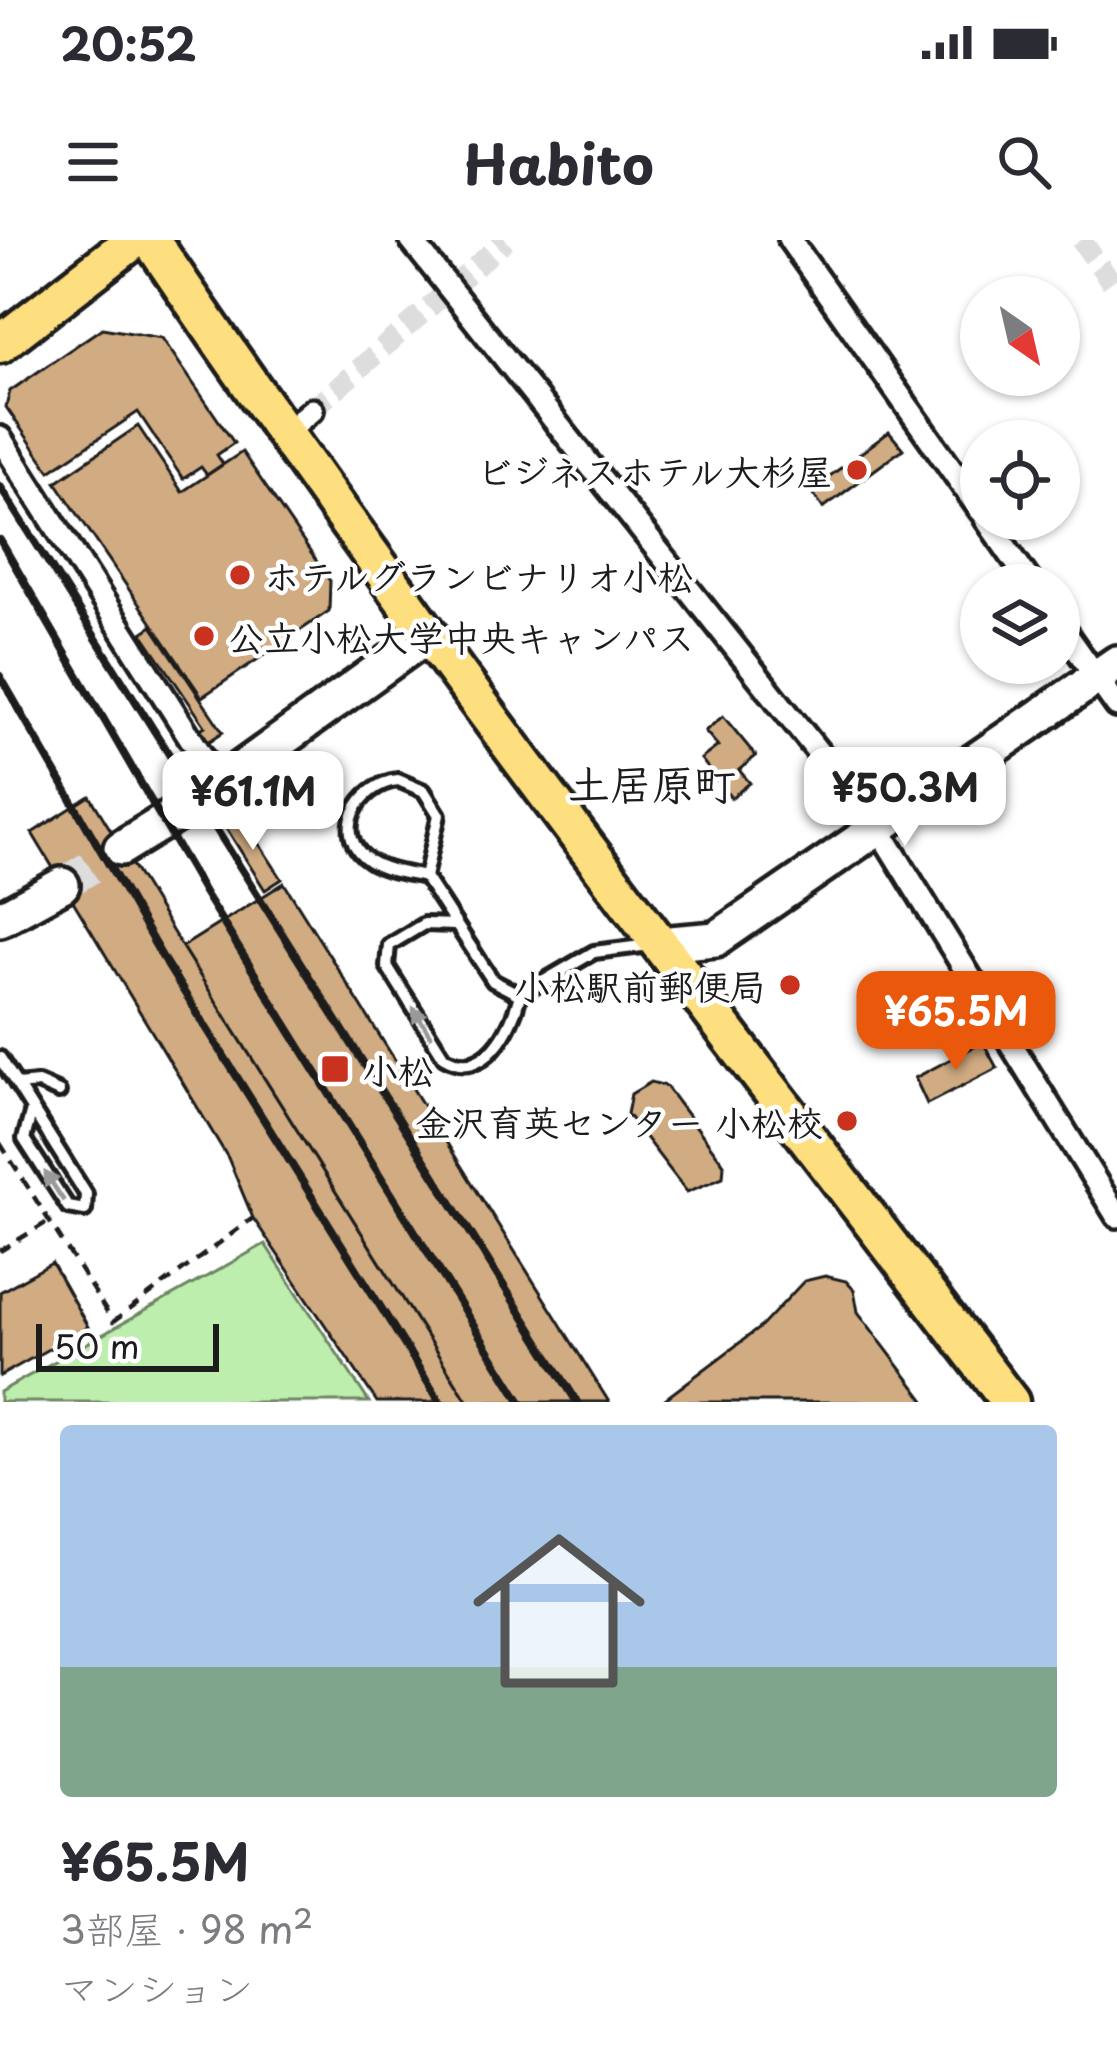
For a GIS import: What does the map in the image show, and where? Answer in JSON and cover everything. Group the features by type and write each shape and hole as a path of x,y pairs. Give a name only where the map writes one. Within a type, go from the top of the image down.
{"main road":[{"path":"0,344 134,240"},
{"path":"151,240 282,435 429,634 659,944 1010,1402"}],"street":[{"path":"411,240 878,826 1117,1216"},
{"path":"790,240 960,482"},
{"path":"282,435 312,410"},
{"path":"0,438 219,783"},
{"path":"121,848 429,634"},
{"path":"1080,644 1107,670 1117,706"},
{"path":"659,944 716,939 1107,670"},
{"path":"0,919 62,885"}],"lane":[{"path":"425,877 440,829 433,802 411,783 383,782 370,788 352,812 354,842 373,864 425,877 493,981 520,995"},
{"path":"454,925 424,924 389,945 387,966 444,1057 455,1064 474,1062 502,1043 520,995 594,952 659,944"},
{"path":"0,1058 86,1194 85,1210 68,1207 24,1139 32,1110"},
{"path":"17,1085 38,1083 59,1092"}],"path":[{"path":"0,1143 113,1322 253,1218"},
{"path":"0,1251 49,1221"}],"green space":[{"path":"265,1244 369,1402 0,1402 0,1392"}],"building":[{"path":"102,328 162,338 234,443 217,455 223,464 207,475 201,467 183,479 138,412 50,471 6,407 10,391"},
{"path":"138,426 182,492 242,452 330,581 329,611 202,697 56,482"},
{"name":"ビジネスホテル大杉屋","path":"889,432 903,449 823,508 811,490"},
{"path":"152,626 223,732 189,755 181,742 205,726 142,633"},
{"path":"723,716 756,756 739,770 750,783 731,798 701,759 718,746 705,731"},
{"name":"小松","path":"90,796 468,1402 377,1402 253,1218 228,1158 32,833"},
{"path":"241,816 282,879 265,890 225,826"},
{"path":"284,883 609,1402 468,1402 182,947"},
{"path":"983,1042 997,1068 927,1104 915,1078"},
{"path":"651,1082 666,1086 724,1164 723,1177 687,1192 627,1114 631,1094"},
{"path":"52,1263 88,1327 0,1376 0,1292"},
{"path":"825,1276 846,1281 854,1290 858,1312 926,1402 661,1402 762,1326 804,1281"}],"tunnel":[{"path":"312,410 506,240"},
{"path":"1081,240 1117,290"},
{"path":"62,885 121,848"}],"railway":[{"path":"0,486 577,1402"},
{"path":"0,540 205,894 521,1402"},
{"path":"0,676 164,960 440,1402"}],"place":[{"name":"ビジネスホテル大杉屋","path":"857,470"},
{"name":"ホテルグランビナリオ小松","path":"240,575"},
{"name":"公立小松大学中央キャンパス","path":"204,636"},
{"name":"小松駅前郵便局","path":"790,985"},
{"name":"小松","path":"335,1069"},
{"name":"金沢育英センター 小松校","path":"847,1121"}],"district":[{"name":"土居原町","path":"652,782"}]}
